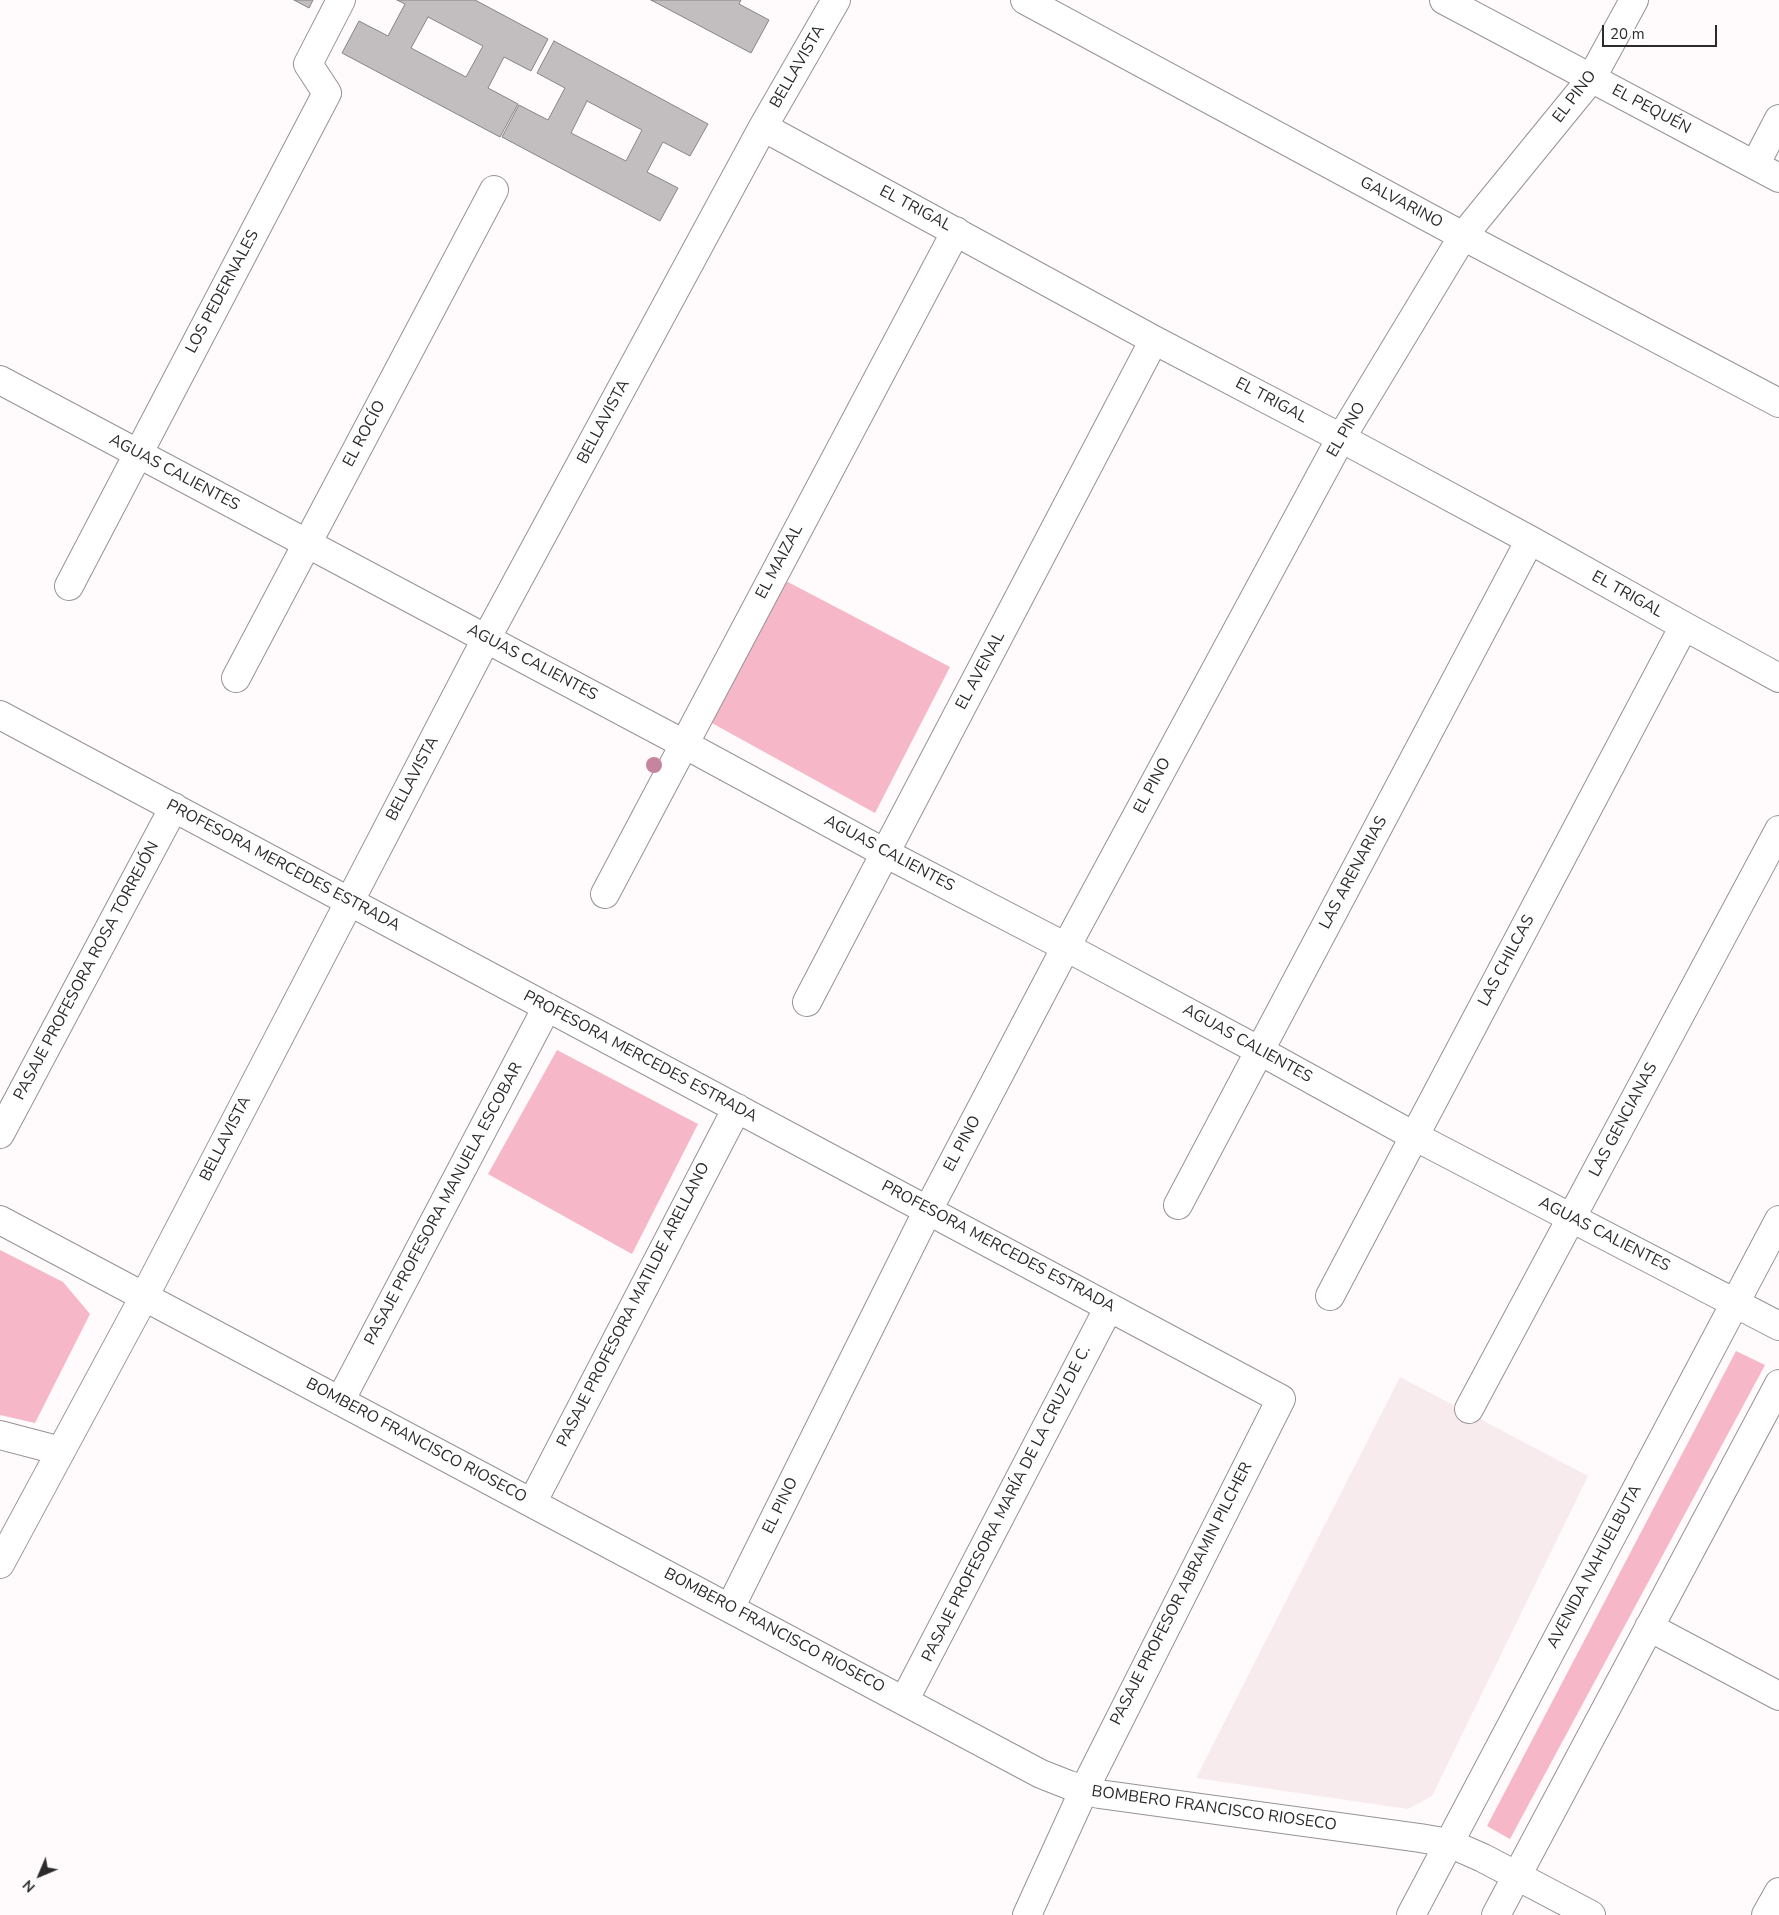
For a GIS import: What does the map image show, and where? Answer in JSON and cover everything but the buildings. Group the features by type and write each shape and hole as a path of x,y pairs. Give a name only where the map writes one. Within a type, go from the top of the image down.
{"street":[{"name":"LOS PEDERNALES","path":"69,586 327,93 308,64 341,0"},
{"name":"BELLAVISTA","path":"0,1564 144,1296 486,639 763,127 836,0"},
{"name":"GALVARINO","path":"1025,0 1463,236 1779,403"},
{"name":"EL PINO","path":"730,1608 928,1210 1066,947 1341,438 1463,236 1591,79 1634,0"},
{"name":"EL PEQUÉN","path":"1446,1 1779,178"},
{"path":"1755,165 1779,120"},
{"name":"EL TRIGAL","path":"763,127 1154,340 1530,540 1779,678"},
{"name":"EL ROCÍO","path":"236,678 494,190"},
{"name":"EL MAIZAL","path":"605,894 956,231"},
{"name":"EL AVENAL","path":"807,1002 1154,340"},
{"name":"AGUAS CALIENTES","path":"0,380 885,853 1066,947 1414,1136 1779,1326"},
{"name":"LAS ARENARIAS","path":"1178,1205 1530,540"},
{"name":"LAS CHILCAS","path":"1330,1296 1684,626"},
{"name":"PROFESORA MERCEDES ESTRADA","path":"2,721 174,807 1281,1398"},
{"name":"PASAJE PROFESORA ROSA TORREJÓN","path":"0,1134 174,807"},
{"name":"LAS GENCIANAS","path":"1470,1409 1779,830"},
{"name":"PASAJE PROFESORA MANUELA ESCOBAR","path":"340,1401 548,1007"},
{"name":"PASAJE PROFESORA MATILDE ARELLANO","path":"532,1503 737,1108"},
{"name":"BOMBERO FRANCISCO RIOSECO","path":"0,1220 1041,1774 1099,1794 1420,1838 1449,1844 1483,1858 1590,1915"},
{"name":"AVENIDA NAHUELBUTA","path":"1411,1915 1779,1220"},
{"name":"PASAJE PROFESORA MARÍA DE LA CRUZ DE C.","path":"904,1700 1109,1306"},
{"path":"1496,1915 1779,1384"},
{"name":"PASAJE PROFESOR ABRAMIN PILCHER","path":"1028,1915 1084,1790 1281,1398"},
{"path":"0,1435 61,1451"},
{"path":"1649,1627 1779,1696"},
{"path":"1766,1915 1779,1892"}],"shaded area":[{"path":"786,581 950,667 875,813 710,722"},
{"path":"557,1050 698,1124 632,1254 488,1174"},
{"path":"0,1250 63,1282 90,1314 35,1423 0,1415"},
{"path":"1736,1351 1765,1365 1510,1839 1487,1826"},
{"path":"1400,1377 1588,1476 1432,1796 1408,1809 1196,1778"}]}
